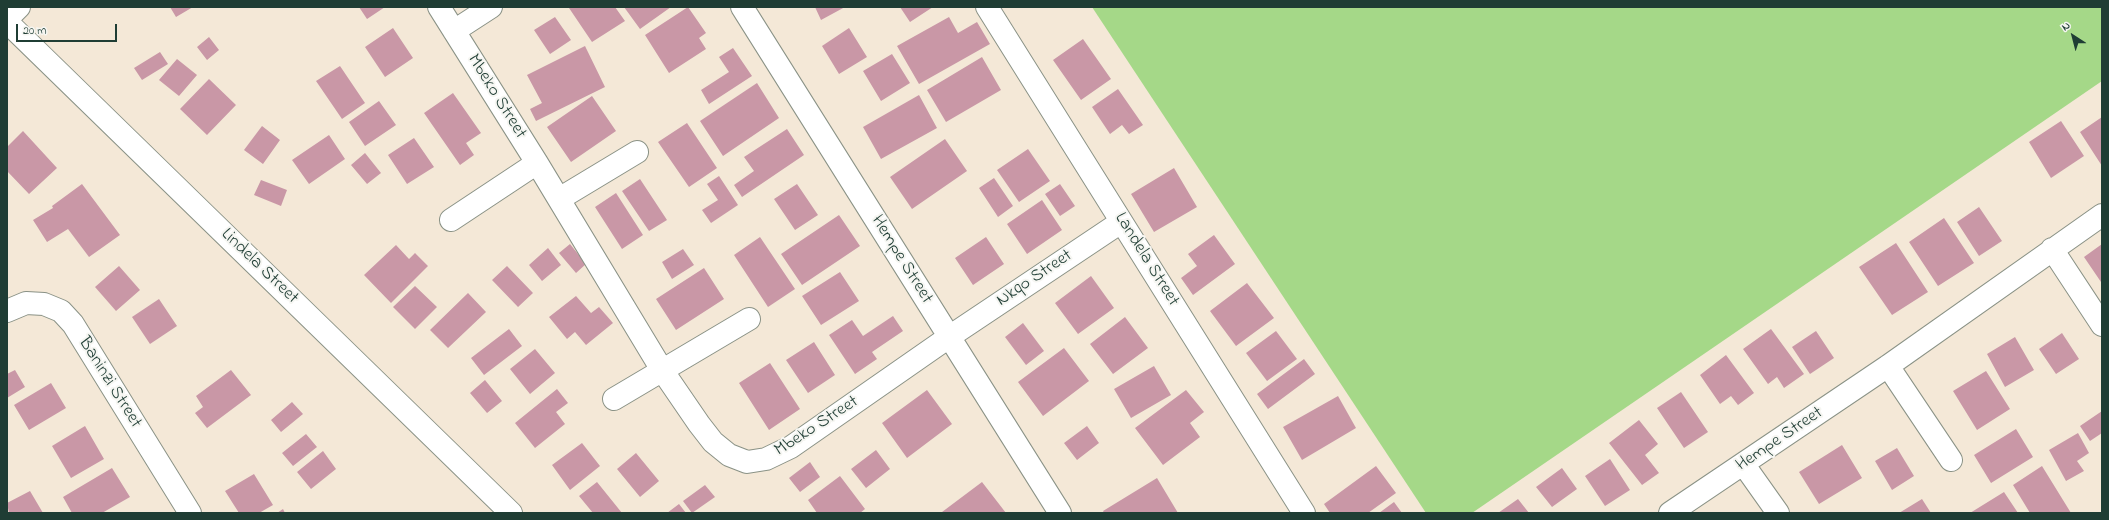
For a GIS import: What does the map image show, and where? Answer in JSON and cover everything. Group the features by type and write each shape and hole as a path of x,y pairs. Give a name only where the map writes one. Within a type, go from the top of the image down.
{"street":[{"path":"7,21 20,7"},
{"name":"Mbeko Street","path":"439,7 559,199 662,370 713,442 730,455 747,462 766,459 791,447 950,337"},
{"path":"454,31 490,7"},
{"name":"Hempe Street","path":"742,7 950,337 1055,511"},
{"name":"Landela Street","path":"987,7 1304,513"},
{"name":"Lindela Street","path":"7,21 511,513"},
{"path":"559,199 637,152"},
{"path":"451,220 537,164"},
{"name":"Hempe Street","path":"1670,513 1744,465 1888,366 2102,215"},
{"name":"Nkqo Street","path":"950,337 1122,222"},
{"path":"2052,249 2102,325"},
{"name":"Baninzi Street","path":"7,311 26,303 44,304 60,311 73,324 182,510"},
{"path":"614,399 749,319"},
{"path":"1888,366 1951,460"},
{"path":"1744,465 1778,513"}],"green space":[{"path":"1092,7 2102,7 2102,81 1472,513 1426,513"}],"building":[{"path":"170,7 193,7 176,17"},
{"path":"359,7 385,7 367,19"},
{"path":"615,7 625,21 592,42 569,8"},
{"path":"624,7 671,7 640,29"},
{"path":"688,7 706,33 699,38 706,49 669,73 645,35"},
{"path":"815,7 845,7 821,20"},
{"path":"900,7 933,7 910,22"},
{"path":"555,17 571,40 550,54 534,30"},
{"path":"949,17 958,33 977,22 990,44 919,84 897,46"},
{"path":"393,28 413,58 385,77 365,47"},
{"path":"849,28 867,57 839,74 822,46"},
{"path":"209,37 219,50 207,60 197,47"},
{"path":"1083,39 1111,79 1081,100 1053,60"},
{"path":"585,46 605,87 536,121 530,109 542,103 527,75"},
{"path":"733,48 752,76 709,104 701,90 729,72 719,57"},
{"path":"160,52 168,64 142,80 134,68"},
{"path":"892,54 910,83 881,101 863,71"},
{"path":"982,57 1001,90 946,122 927,90"},
{"path":"177,59 197,75 179,96 159,80"},
{"path":"340,66 365,103 342,119 316,81"},
{"path":"209,79 236,105 207,135 180,109"},
{"path":"757,83 779,118 723,156 700,121"},
{"path":"1118,89 1143,125 1129,134 1122,125 1110,134 1092,107"},
{"path":"453,93 481,133 466,143 474,155 460,165 424,113"},
{"path":"919,95 937,128 881,159 863,127"},
{"path":"592,96 616,131 571,162 547,127"},
{"path":"379,101 396,125 365,146 349,122"},
{"path":"2102,117 2102,166 2080,132"},
{"path":"2061,121 2084,156 2051,178 2029,142"},
{"path":"687,123 717,168 689,187 658,142"},
{"path":"262,126 280,140 263,164 244,150"},
{"path":"787,129 804,155 742,197 734,185 754,171 744,157"},
{"path":"23,131 57,168 29,194 7,171 7,147"},
{"path":"329,135 345,159 309,184 292,160"},
{"path":"414,138 434,167 407,184 388,155"},
{"path":"945,139 967,171 912,209 890,177"},
{"path":"1028,149 1050,181 1019,202 997,170"},
{"path":"365,153 381,173 367,184 351,165"},
{"path":"1174,168 1197,207 1154,232 1131,194"},
{"path":"719,176 738,205 711,223 702,210 718,200 707,184"},
{"path":"994,178 1013,206 998,217 979,188"},
{"path":"640,179 667,220 649,231 622,191"},
{"path":"261,180 287,190 281,206 254,195"},
{"path":"82,184 120,235 89,257 68,229 47,242 33,220 53,208 52,206"},
{"path":"797,184 818,215 795,230 774,199"},
{"path":"1060,184 1075,206 1060,216 1045,194"},
{"path":"616,193 643,235 622,249 595,207"},
{"path":"1042,200 1062,230 1027,254 1007,224"},
{"path":"1979,207 2002,241 1979,256 1957,222"},
{"path":"839,215 860,246 802,285 781,254"},
{"path":"1944,218 1974,263 1938,286 1909,242"},
{"path":"1214,235 1235,264 1193,295 1181,278 1197,266 1188,254"},
{"path":"760,237 795,289 768,307 734,255"},
{"path":"986,237 1004,264 973,285 955,258"},
{"path":"1896,243 1928,292 1892,315 1859,267"},
{"path":"570,244 586,264 576,273 559,253"},
{"path":"2102,244 2102,281 2101,282 2084,257"},
{"path":"396,245 409,259 415,253 428,266 391,303 364,275"},
{"path":"548,248 561,265 542,281 529,265"},
{"path":"683,249 694,265 672,279 662,262"},
{"path":"119,266 140,290 116,311 95,287"},
{"path":"507,266 533,293 518,307 492,280"},
{"path":"704,268 724,299 676,330 656,299"},
{"path":"840,272 859,301 821,325 802,296"},
{"path":"1091,276 1114,308 1078,334 1055,303"},
{"path":"1247,283 1274,318 1236,346 1210,311"},
{"path":"415,286 437,307 415,329 393,307"},
{"path":"468,293 486,312 448,348 430,330"},
{"path":"576,296 591,313 599,307 613,323 586,345 575,332 567,339 549,317"},
{"path":"159,299 177,326 150,344 132,317"},
{"path":"893,316 903,331 872,352 877,359 855,374 829,335 852,320 863,336"},
{"path":"1125,317 1148,348 1113,374 1090,344"},
{"path":"1023,323 1044,351 1026,365 1005,337"},
{"path":"509,329 522,346 484,375 471,358"},
{"path":"1771,329 1804,374 1784,388 1777,377 1768,384 1743,349"},
{"path":"1276,331 1297,359 1267,381 1246,353"},
{"path":"1816,331 1834,358 1810,374 1792,347"},
{"path":"2062,333 2079,359 2056,374 2039,349"},
{"path":"2015,337 2034,370 2005,387 1987,354"},
{"path":"814,342 835,375 808,393 786,360"},
{"path":"1064,348 1089,381 1043,416 1018,382"},
{"path":"535,349 555,373 530,394 510,369"},
{"path":"1726,355 1754,393 1738,405 1731,396 1720,404 1700,375"},
{"path":"1304,359 1315,374 1268,409 1257,394"},
{"path":"770,363 800,409 769,430 739,383"},
{"path":"1154,366 1171,395 1131,418 1114,389"},
{"path":"15,370 25,387 7,398 7,374"},
{"path":"231,370 251,395 207,428 195,413 203,407 196,396"},
{"path":"1986,371 2010,409 1977,430 1953,391"},
{"path":"485,380 502,401 487,413 470,393"},
{"path":"51,383 66,408 29,430 14,405"},
{"path":"557,389 568,403 556,412 565,424 535,448 515,423"},
{"path":"927,390 952,424 907,458 882,423"},
{"path":"1186,390 1204,412 1190,423 1200,437 1163,465 1135,428"},
{"path":"1681,392 1708,432 1684,448 1657,408"},
{"path":"1338,396 1356,428 1302,460 1283,427"},
{"path":"292,402 303,414 281,432 271,420"},
{"path":"2102,411 2102,433 2090,441 2080,426"},
{"path":"1639,420 1658,444 1645,455 1659,473 1642,485 1609,443"},
{"path":"85,426 104,459 71,478 52,446"},
{"path":"1087,426 1099,443 1077,460 1064,443"},
{"path":"2016,429 2033,457 1991,483 1974,455"},
{"path":"2078,433 2089,453 2077,461 2084,471 2066,481 2049,450"},
{"path":"306,434 317,447 293,466 282,453"},
{"path":"582,443 600,466 570,490 552,465"},
{"path":"1842,445 1862,478 1819,504 1799,472"},
{"path":"1897,448 1914,476 1892,490 1875,461"},
{"path":"876,450 890,469 866,488 851,469"},
{"path":"323,451 336,469 311,489 297,472"},
{"path":"636,453 659,481 640,497 617,469"},
{"path":"1610,459 1630,490 1605,506 1585,476"},
{"path":"810,462 820,477 800,492 789,478"},
{"path":"1376,466 1396,493 1368,513 1330,513 1324,504"},
{"path":"2042,466 2071,513 2030,513 2013,485"},
{"path":"112,468 130,497 102,513 72,513 63,497"},
{"path":"1562,468 1577,489 1552,507 1536,487"},
{"path":"254,474 273,505 259,513 239,513 225,491"},
{"path":"840,476 865,509 860,513 817,513 808,500"},
{"path":"1157,478 1178,513 1104,513 1103,511"},
{"path":"597,482 622,513 593,513 579,496"},
{"path":"982,482 1006,513 942,513 942,512"},
{"path":"705,485 715,497 692,513 683,501"},
{"path":"30,491 43,513 9,513 7,503"},
{"path":"2004,492 2018,513 1970,513"},
{"path":"1518,499 1529,513 1498,513"},
{"path":"1922,499 1931,513 1899,513"},
{"path":"1394,502 1402,513 1379,513"},
{"path":"679,504 686,513 667,513"},
{"path":"283,509 285,513 277,513"}]}
